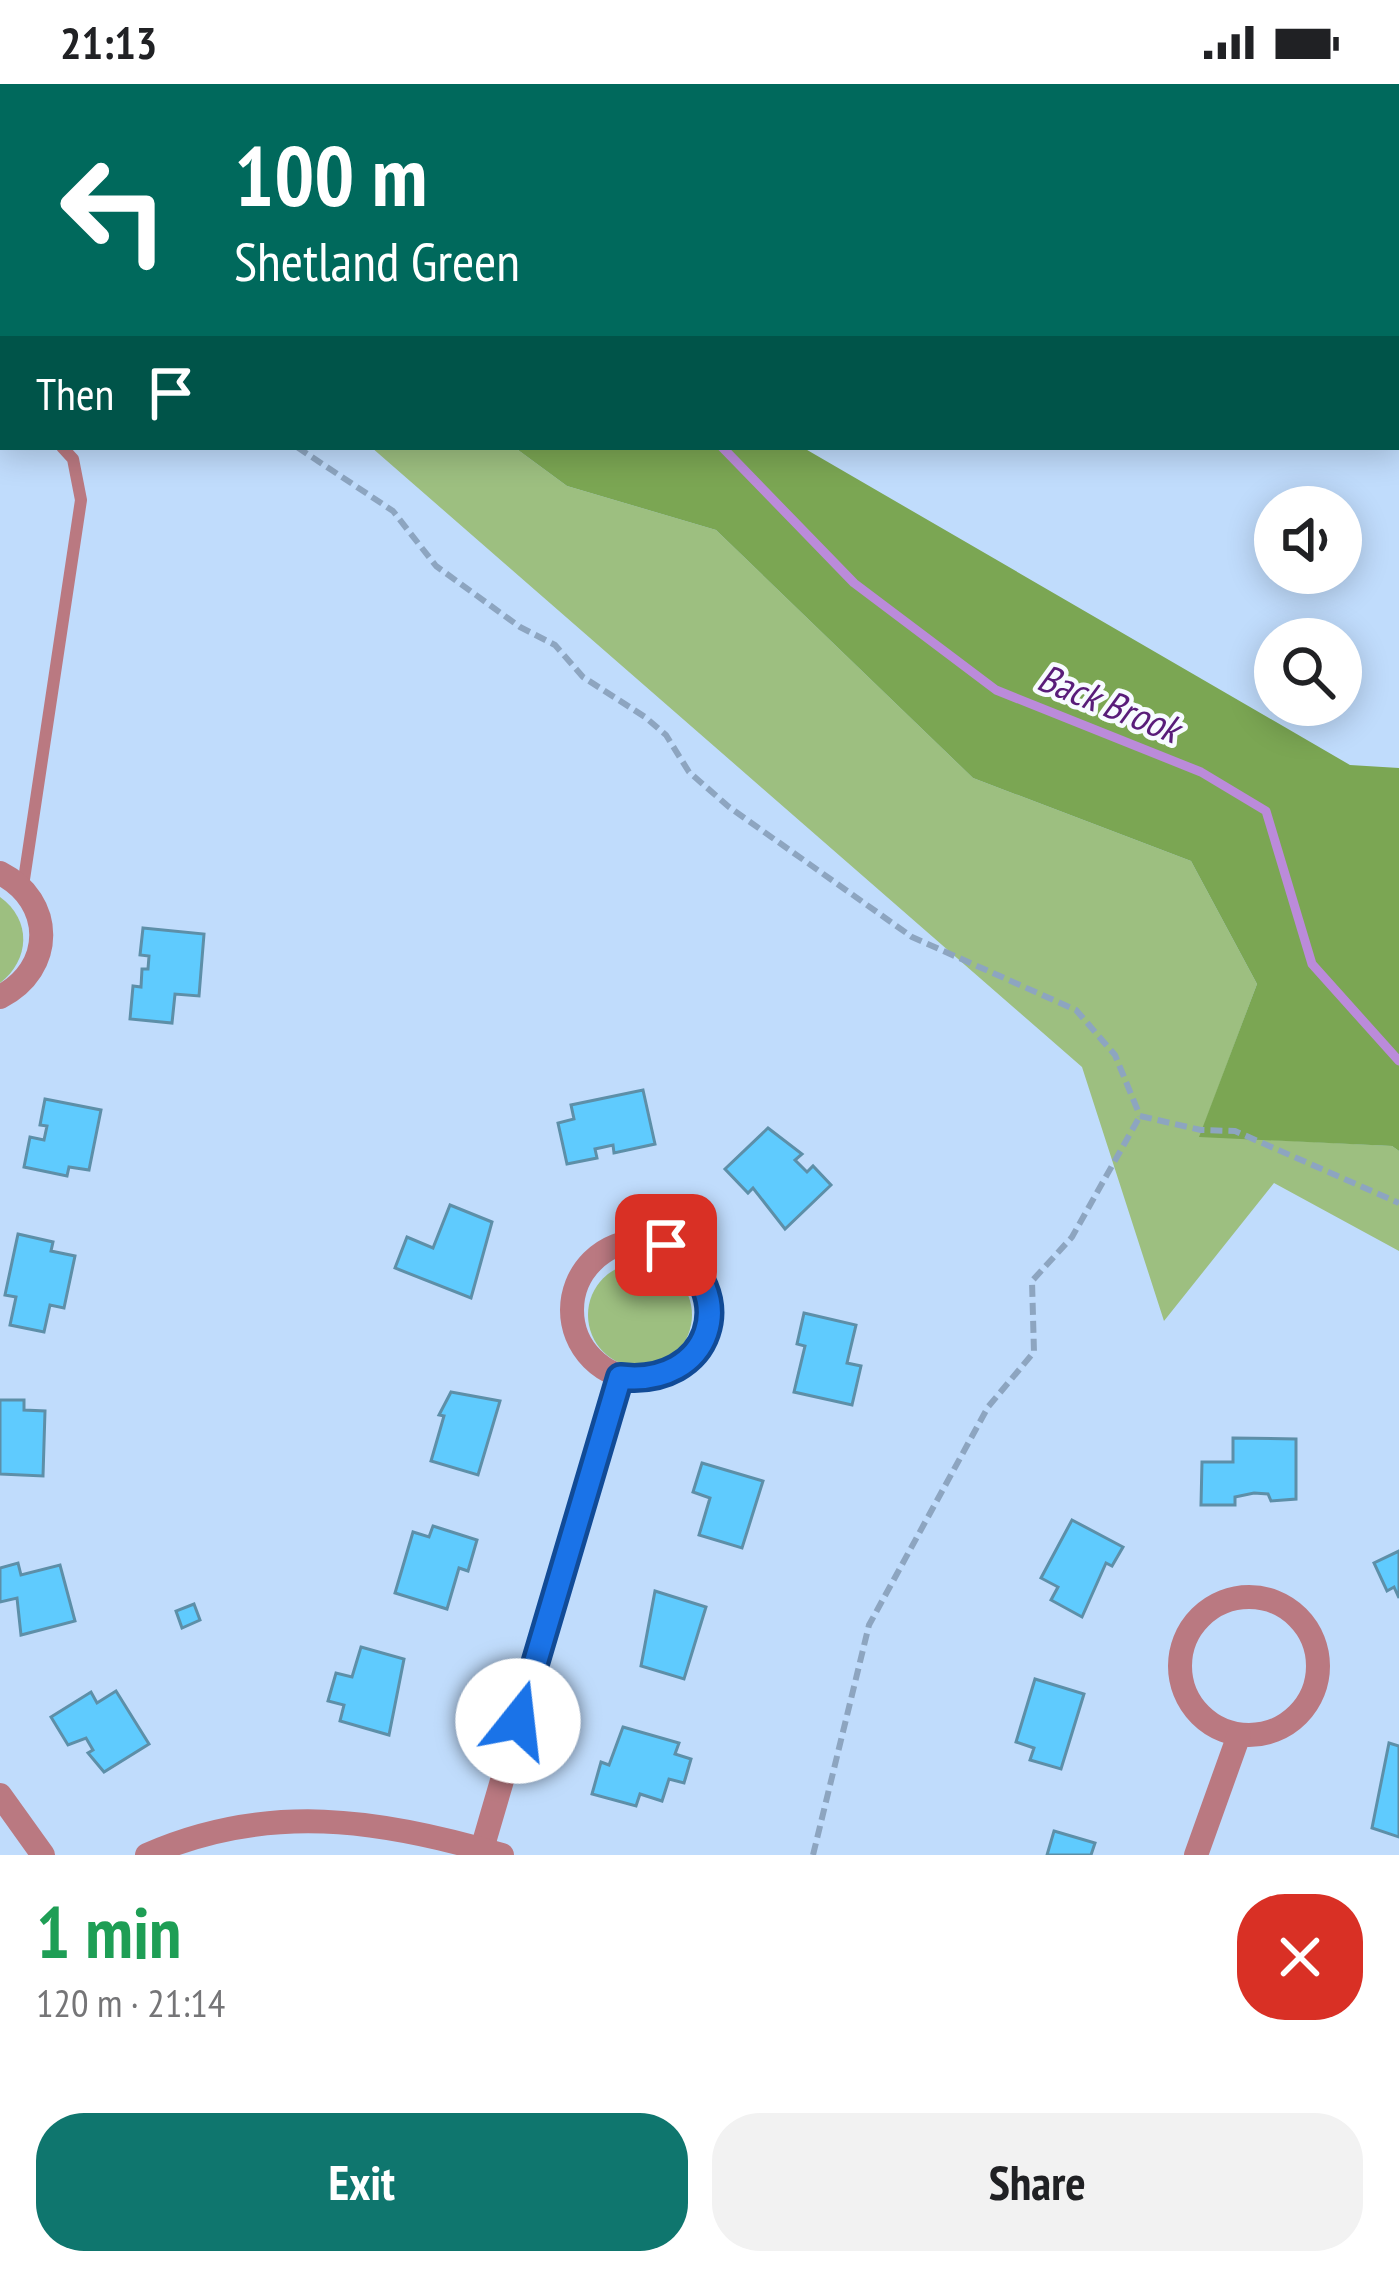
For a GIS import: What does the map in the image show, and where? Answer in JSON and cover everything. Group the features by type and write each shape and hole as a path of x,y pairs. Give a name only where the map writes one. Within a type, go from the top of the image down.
{"street":[{"path":"0,997 32,971 41,950 43,927 11,880"},
{"path":"622,1243 666,1245 686,1257 709,1298 702,1344 667,1375 620,1377 584,1351 571,1309 575,1287 585,1267 622,1243"},
{"path":"147,1855 256,1820 338,1820 492,1852 620,1377"},
{"path":"1242,1597 1264,1599 1286,1607 1304,1623 1315,1644 1314,1690 1285,1726 1239,1735 1200,1715 1180,1675 1181,1653 1202,1615 1242,1597"},
{"path":"1196,1855 1239,1735"},
{"path":"0,1795 43,1855"}],"lane":[{"path":"11,880 81,500 73,459 65,450"}],"path":[{"path":"302,450 393,511 436,566 520,627 555,645 583,677 656,726 689,772 729,807 912,937 1076,1010 1115,1055 1140,1116"},
{"path":"1140,1116 1201,1130 1235,1131 1399,1203"},
{"path":"814,1855 869,1625 988,1407 1034,1352 1032,1281 1072,1237 1140,1116"}],"green space":[{"path":"374,450 518,450 567,486 716,530 973,778 1191,861 1257,984 1200,1136 1392,1146 1399,1151 1399,1251 1274,1183 1164,1321 1082,1067"},
{"path":"518,450 807,450 1254,709 1254,726 1283,726 1350,765 1399,768 1399,1151 1392,1146 1199,1137 1257,984 1191,861 973,778 716,530 567,486"},
{"path":"0,897 18,917 23,940 17,963 0,983"},
{"path":"640,1263 660,1267 677,1278 688,1295 692,1315 688,1335 677,1352 660,1363 640,1367 620,1363 603,1352 592,1335 588,1315 592,1295 603,1278 620,1267"}],"building":[{"path":"143,928 204,934 199,996 175,994 172,1023 130,1019 133,986 141,987 142,969 148,969 149,956 140,955"},
{"path":"643,1090 655,1144 614,1153 613,1145 595,1149 597,1158 567,1164 558,1123 574,1119 571,1105"},
{"path":"45,1099 101,1110 89,1170 69,1167 67,1176 24,1167 30,1137 44,1140 47,1126 40,1125"},
{"path":"768,1128 802,1154 795,1160 807,1172 813,1166 831,1185 785,1229 753,1188 748,1193 725,1169"},
{"path":"450,1205 492,1222 471,1298 395,1268 407,1237 433,1248"},
{"path":"18,1234 53,1242 51,1251 75,1256 64,1308 50,1305 44,1332 10,1325 16,1297 5,1295"},
{"path":"804,1313 856,1325 847,1363 861,1366 852,1405 794,1392 805,1346 797,1344"},
{"path":"451,1392 500,1401 478,1475 431,1461 444,1416 439,1415"},
{"path":"0,1400 24,1400 24,1410 45,1411 43,1476 0,1474"},
{"path":"1233,1438 1296,1439 1296,1499 1271,1501 1268,1494 1254,1493 1235,1497 1235,1505 1201,1505 1202,1462 1233,1462"},
{"path":"702,1463 763,1481 742,1548 699,1535 710,1498 693,1492"},
{"path":"1072,1520 1123,1547 1112,1566 1106,1563 1082,1617 1051,1600 1058,1587 1041,1578"},
{"path":"433,1526 477,1540 468,1571 459,1568 447,1609 395,1593 413,1532 429,1537"},
{"path":"1399,1551 1399,1598 1394,1587 1387,1591 1374,1563"},
{"path":"18,1563 21,1575 60,1565 75,1621 21,1635 17,1598 0,1602 0,1568"},
{"path":"655,1591 706,1607 684,1679 641,1666"},
{"path":"194,1604 200,1620 182,1628 176,1611"},
{"path":"361,1647 404,1659 389,1735 340,1721 344,1705 328,1701 336,1673 352,1677"},
{"path":"1035,1679 1084,1694 1061,1769 1030,1760 1034,1748 1016,1742"},
{"path":"116,1691 149,1744 104,1772 88,1753 93,1750 86,1738 68,1745 51,1717 91,1692 97,1703"},
{"path":"623,1727 679,1743 675,1754 691,1759 684,1783 669,1779 662,1801 640,1794 636,1806 592,1794 601,1762 609,1765"},
{"path":"1389,1743 1399,1746 1399,1837 1372,1828"},
{"path":"1054,1831 1095,1843 1091,1855 1047,1855"}],"waterway":[{"name":"Back Brook","path":"725,450 854,583 996,690 1201,772 1266,811 1312,964 1399,1061"}],"route":[{"path":"518,1721 620,1377 644,1380 667,1375 687,1363 702,1344 710,1322 709,1298 701,1276 686,1257 666,1245"}]}
